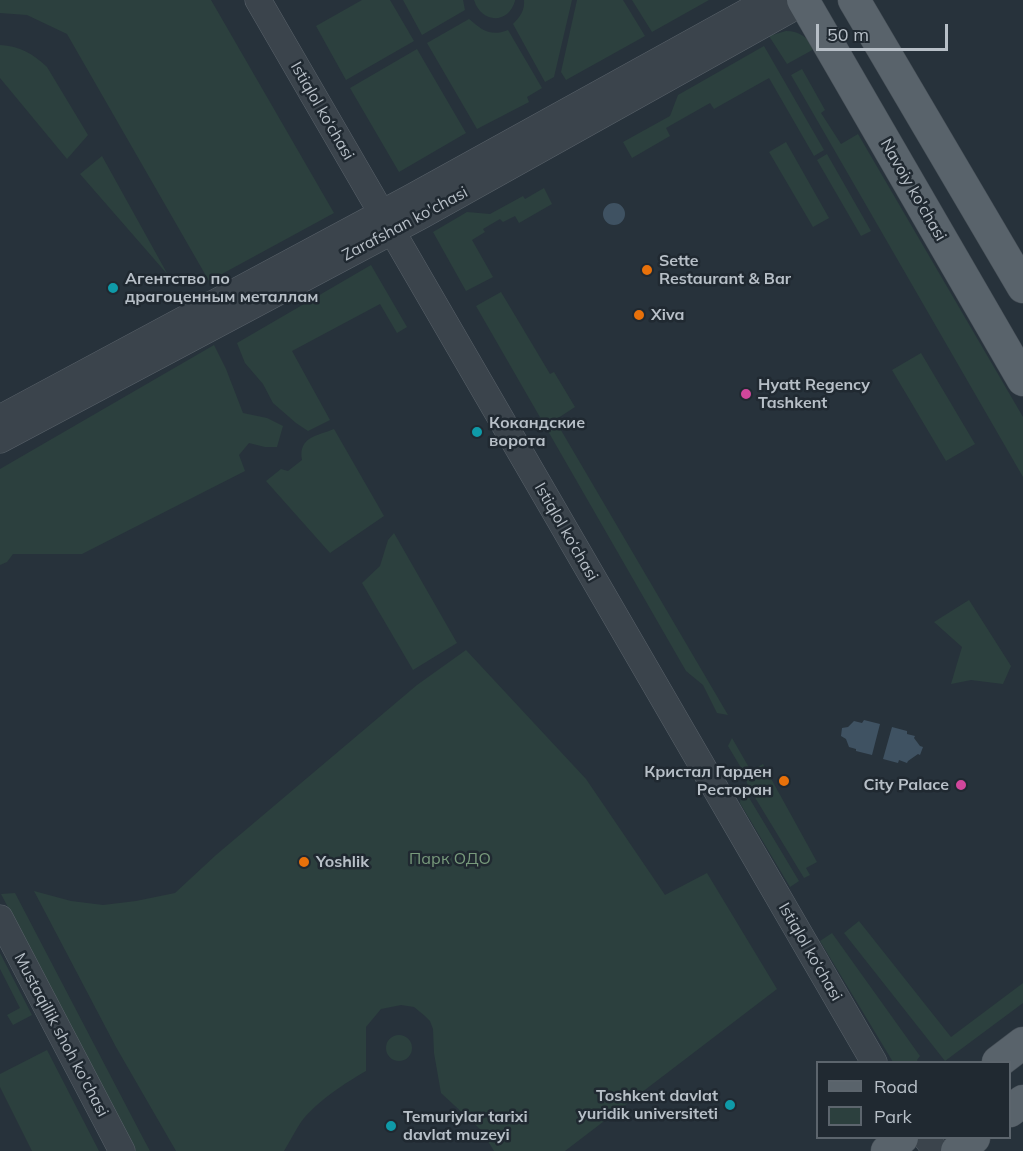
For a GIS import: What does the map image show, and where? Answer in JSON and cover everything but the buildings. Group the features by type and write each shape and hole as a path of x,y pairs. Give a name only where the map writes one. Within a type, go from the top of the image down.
{"main road":[{"path":"854,0 1023,287"},
{"name":"Navoiy ko'chasi","path":"804,1 1023,380"},
{"path":"999,1061 1023,1043"},
{"path":"1011,1110 1023,1101"},
{"path":"887,1151 900,1139"},
{"path":"957,1151 972,1139"}],"street":[{"name":"Istiqlol ko‘chasi","path":"258,0 873,1061"},
{"name":"Zarafshan ko'chasi","path":"0,440 386,223 768,0"},
{"name":"Zarafshan ko'chasi","path":"0,418 386,223 804,1"},
{"name":"Mustaqillik shoh ko'chasi","path":"0,918 122,1151"}],"green space":[{"path":"0,0 211,0 334,213 209,281 67,34 27,15 0,13"},
{"path":"362,0 390,0 414,41 346,80 316,26"},
{"path":"403,0 463,0 465,10 422,35"},
{"path":"474,0 515,1 507,14 494,18 482,13"},
{"path":"524,0 572,0 554,77 545,82 513,24 522,13"},
{"path":"577,0 623,0 645,36 566,80 561,72"},
{"path":"632,0 709,0 652,32"},
{"path":"469,19 487,31 496,33 508,30 542,88 527,97 529,102 477,129 427,43"},
{"path":"786,31 803,36 816,48 787,64 769,36"},
{"path":"0,45 26,52 47,67 88,135 67,159 0,78"},
{"path":"764,46 824,150 814,156 769,78 714,109 710,103 666,128 670,136 632,158 623,142 670,116 678,95"},
{"path":"417,49 466,133 399,172 350,88"},
{"path":"802,69 825,110 821,113 841,144 858,134 1023,417 1023,477 791,75"},
{"path":"786,142 829,218 813,227 769,152"},
{"path":"827,154 871,231 861,236 817,160"},
{"path":"102,156 168,275 80,174"},
{"path":"544,188 552,204 519,223 515,216 503,222 500,219 483,229 485,232 472,240 493,277 466,291 433,232 467,212 490,214 523,196 525,199"},
{"path":"371,265 407,327 397,333 380,304 292,351 330,420 308,431 273,403 263,384 245,363 237,343"},
{"path":"501,292 550,374 554,372 575,407 555,420 728,715 717,713 703,685 686,671 476,306"},
{"path":"214,345 243,413 267,418 283,426 277,447 249,443 239,455 245,471 82,554 13,554 7,562 0,565 0,469"},
{"path":"921,353 975,444 946,461 892,370"},
{"path":"334,429 384,516 330,553 266,481 281,469 288,471 302,460 303,446 306,442"},
{"path":"394,533 457,643 413,670 362,583 380,566 388,540"},
{"path":"969,600 1011,666 1003,684 971,680 951,684 962,647 934,622"},
{"name":"Парк ОДО","path":"466,650 586,779 665,895 707,873 777,989 565,1151 494,1151 481,1130 441,1093 430,1021 414,1007 401,1005 381,1009 366,1027 366,1071 340,1087 315,1107 301,1122 284,1151 176,1151 116,1047 34,891 71,901 103,905 175,893 216,855 417,685"},
{"path":"732,738 751,771 763,764 817,862 806,868 810,875 804,878 748,786 743,771 728,746"},
{"path":"742,786 799,881 790,887 740,803"},
{"path":"15,893 150,1151 136,1151 1,894"},
{"path":"859,921 951,1037 1023,983 1023,1003 945,1061 844,933"},
{"path":"832,933 920,1056 918,1061 892,1061 820,941"},
{"path":"0,953 32,1015 13,1025 7,1015 20,1008 0,969"},
{"path":"399,1035 408,1039 412,1048 408,1057 399,1061 390,1057 386,1048 390,1039"},
{"path":"47,1050 99,1151 32,1151 0,1087 0,1074"}],"water":[{"path":"614,203 622,206 625,214 622,222 614,225 606,222 603,214 606,206"},
{"path":"864,720 880,724 872,755 849,747 846,739 841,736 842,728 848,727 854,721 862,723"},
{"path":"892,727 915,736 914,738 923,747 920,755 918,754 907,763 883,759"}],"place":[{"name":"Sette Restaurant & Bar","path":"647,270"},
{"name":"Агентство по драгоценным металлам","path":"113,288"},
{"name":"Xiva","path":"639,315"},
{"name":"Hyatt Regency Tashkent","path":"746,394"},
{"name":"Кокандские ворота","path":"477,432"},
{"name":"Кристал Гарден Ресторан","path":"784,781"},
{"name":"City Palace","path":"961,785"},
{"name":"Yoshlik","path":"304,862"},
{"name":"Toshkent davlat yuridik universiteti","path":"730,1105"},
{"name":"Temuriylar tarixi davlat muzeyi","path":"391,1126"}]}
